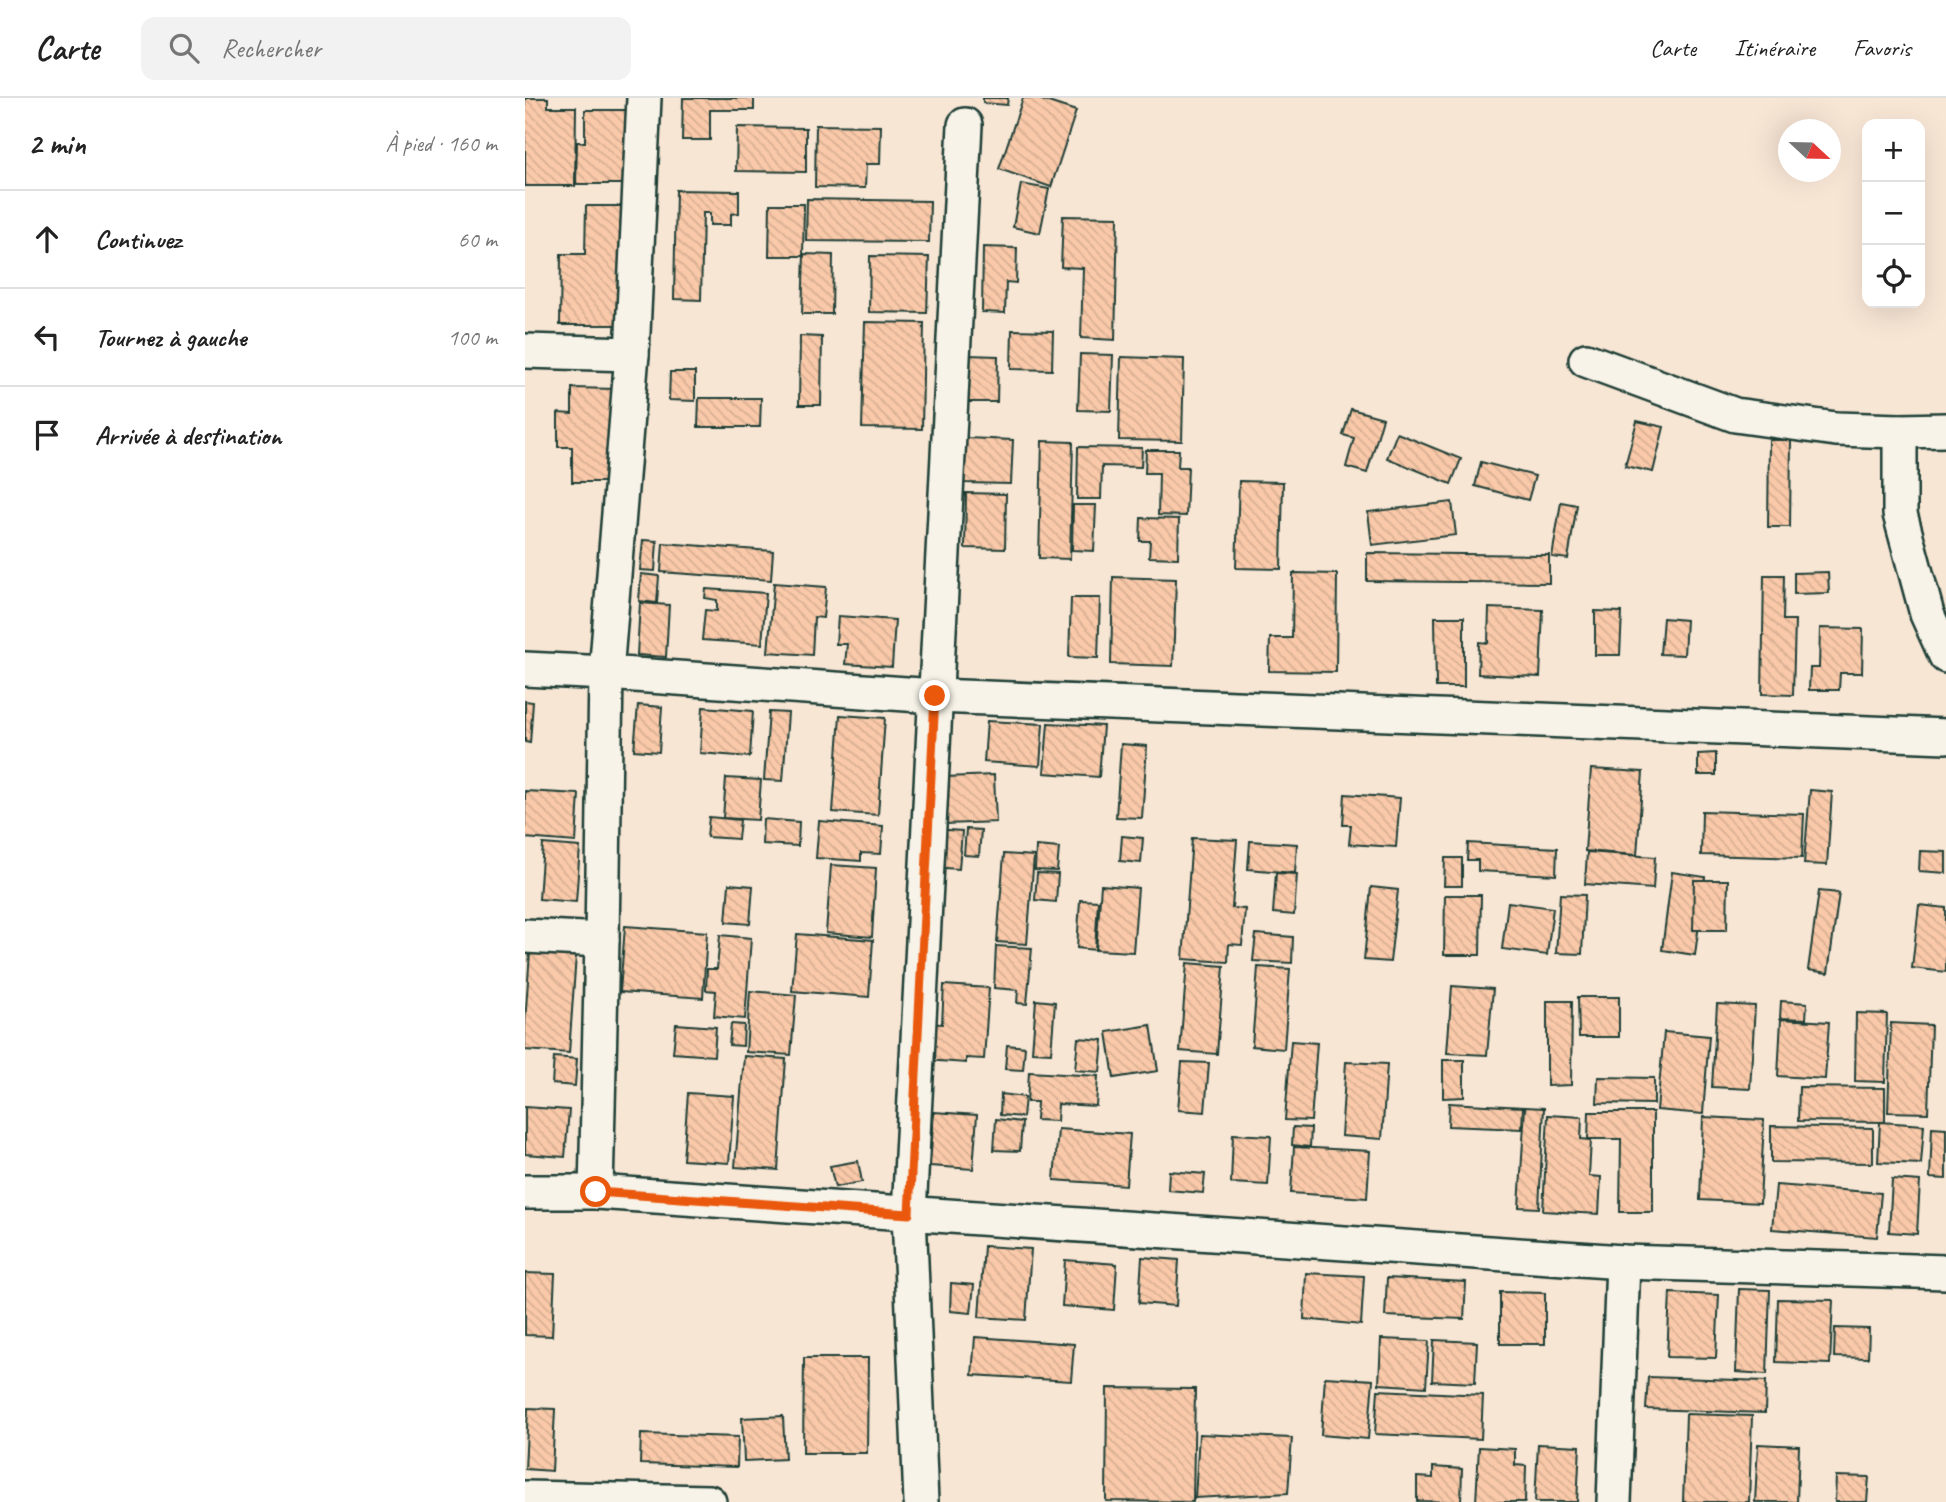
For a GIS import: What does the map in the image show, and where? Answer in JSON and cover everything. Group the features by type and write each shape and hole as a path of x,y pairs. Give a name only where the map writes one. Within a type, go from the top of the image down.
{"street":[{"path":"596,1192 606,673 632,354 644,98"},
{"path":"921,1502 909,1214 965,125"},
{"path":"525,351 632,354"},
{"path":"1586,360 1735,415 1836,429 1946,430"},
{"path":"1900,431 1900,514 1927,614 1946,656"},
{"path":"525,669 935,696 1946,736"},
{"path":"525,936 602,940"},
{"path":"525,1192 596,1192 1623,1262 1946,1272"},
{"path":"1614,1502 1623,1262"},
{"path":"525,1498 709,1502"}],"building":[{"path":"525,98 548,98 548,107 576,107 575,186 525,186"},
{"path":"683,98 754,98 754,110 710,110 710,140 682,140"},
{"path":"983,98 1008,98 1007,105 983,103"},
{"path":"1023,98 1036,98 1076,111 1051,187 999,169"},
{"path":"585,110 636,110 636,184 576,184 577,142 585,142"},
{"path":"816,125 881,126 880,164 866,164 865,188 815,187"},
{"path":"737,127 806,128 806,172 736,171"},
{"path":"1021,184 1049,189 1040,233 1013,227"},
{"path":"676,190 739,191 739,213 731,214 731,225 710,225 710,213 703,213 701,300 674,299"},
{"path":"807,199 930,201 929,242 806,241"},
{"path":"770,204 804,204 803,256 769,256"},
{"path":"586,206 627,206 626,325 560,325 561,254 585,254"},
{"path":"1063,216 1118,217 1115,340 1081,338 1083,268 1061,267"},
{"path":"983,247 1017,248 1016,283 1006,282 1005,313 982,312"},
{"path":"804,254 833,255 832,314 802,314"},
{"path":"870,256 929,257 927,313 869,312"},
{"path":"865,322 924,323 922,429 862,428"},
{"path":"1012,330 1053,331 1052,370 1011,369"},
{"path":"800,336 822,337 821,405 799,405"},
{"path":"1080,354 1113,355 1111,411 1078,410"},
{"path":"968,355 998,356 997,402 967,402"},
{"path":"1121,357 1184,359 1182,441 1119,440"},
{"path":"670,372 695,372 695,401 669,400"},
{"path":"572,388 617,389 616,482 572,482 572,447 558,447 558,413 572,414"},
{"path":"699,398 761,398 760,427 698,427"},
{"path":"1351,409 1383,418 1367,473 1346,467 1354,438 1343,435"},
{"path":"1637,421 1664,427 1653,472 1625,466"},
{"path":"1397,433 1461,459 1451,484 1387,458"},
{"path":"966,438 1013,440 1011,484 964,483"},
{"path":"1769,440 1791,440 1790,527 1768,527"},
{"path":"1042,441 1073,442 1070,559 1039,558"},
{"path":"1078,447 1142,448 1141,467 1102,466 1101,499 1077,499"},
{"path":"1146,450 1179,450 1178,467 1188,467 1186,516 1158,515 1159,473 1145,473"},
{"path":"1481,462 1535,476 1528,500 1475,486"},
{"path":"1239,481 1283,482 1281,569 1236,568"},
{"path":"966,493 1006,494 1005,549 965,548"},
{"path":"1452,502 1456,535 1372,545 1368,512"},
{"path":"1561,502 1577,505 1568,559 1552,557"},
{"path":"1073,505 1096,505 1094,551 1072,550"},
{"path":"1141,518 1179,519 1178,558 1149,557 1150,541 1140,541"},
{"path":"643,540 657,541 655,571 640,570"},
{"path":"663,543 773,551 771,580 661,572"},
{"path":"1367,553 1549,555 1549,583 1367,581"},
{"path":"1828,572 1829,593 1794,594 1794,573"},
{"path":"1293,573 1337,574 1336,672 1269,671 1270,638 1292,638"},
{"path":"641,574 659,576 657,603 639,601"},
{"path":"1764,575 1784,575 1783,620 1795,620 1793,695 1762,694"},
{"path":"1113,577 1176,579 1173,666 1111,664"},
{"path":"774,583 826,587 823,618 814,617 812,655 768,652"},
{"path":"706,589 766,593 762,644 702,640 705,610 717,611 717,600 705,598"},
{"path":"1071,598 1100,598 1098,658 1069,657"},
{"path":"640,603 669,605 666,657 637,655"},
{"path":"1489,608 1543,610 1540,677 1478,674 1479,642 1488,643"},
{"path":"1595,611 1622,612 1620,655 1595,655"},
{"path":"838,616 895,620 892,667 845,664 847,644 836,644"},
{"path":"1435,617 1464,617 1464,687 1436,687"},
{"path":"1663,618 1686,620 1684,655 1660,654"},
{"path":"1820,628 1863,629 1862,673 1840,673 1839,690 1809,690 1810,668 1819,668"},
{"path":"525,701 533,702 530,743 525,742"},
{"path":"638,705 662,707 659,752 634,750"},
{"path":"703,707 753,711 750,757 700,753"},
{"path":"769,712 788,713 783,781 764,780"},
{"path":"840,715 885,718 878,815 833,812"},
{"path":"987,721 1043,724 1040,766 984,762"},
{"path":"1048,723 1103,726 1099,777 1044,773"},
{"path":"1121,744 1147,746 1142,818 1116,817"},
{"path":"1716,753 1716,775 1698,775 1698,754"},
{"path":"1591,769 1643,772 1637,855 1585,851"},
{"path":"994,775 996,822 946,824 945,777"},
{"path":"726,778 761,780 758,820 723,818"},
{"path":"1810,790 1832,792 1827,865 1804,864"},
{"path":"525,791 579,794 576,842 525,838"},
{"path":"1345,794 1400,798 1396,847 1349,844 1351,825 1343,825"},
{"path":"1702,811 1804,814 1802,858 1701,855"},
{"path":"709,817 740,820 738,839 707,837"},
{"path":"763,819 799,822 798,846 762,844"},
{"path":"819,821 883,826 881,854 861,853 861,861 816,858"},
{"path":"933,829 962,831 959,869 930,867"},
{"path":"966,829 981,830 979,856 964,855"},
{"path":"1122,836 1143,838 1141,863 1120,861"},
{"path":"1192,838 1237,840 1232,908 1245,909 1242,945 1229,944 1228,962 1183,959"},
{"path":"1250,841 1297,844 1295,873 1248,869"},
{"path":"1468,843 1557,848 1556,875 1478,871 1478,860 1467,860"},
{"path":"543,844 580,847 576,902 539,899"},
{"path":"1036,846 1059,848 1057,871 1035,870"},
{"path":"1920,851 1946,852 1946,873 1919,871"},
{"path":"1587,852 1655,857 1653,889 1585,884"},
{"path":"1004,854 1034,856 1027,944 997,942"},
{"path":"1445,858 1462,858 1462,886 1444,886"},
{"path":"831,865 876,868 872,937 826,933"},
{"path":"1672,872 1705,877 1695,955 1662,950"},
{"path":"1037,873 1058,874 1056,902 1035,900"},
{"path":"1276,873 1297,874 1294,915 1273,913"},
{"path":"1694,880 1728,880 1727,930 1693,930"},
{"path":"729,884 753,886 750,924 726,922"},
{"path":"1101,885 1138,888 1133,952 1096,950"},
{"path":"1371,887 1398,890 1390,962 1364,960"},
{"path":"1819,891 1839,893 1828,973 1808,970"},
{"path":"1560,894 1585,895 1582,954 1556,953"},
{"path":"1445,895 1481,895 1480,955 1444,955"},
{"path":"1080,900 1098,901 1095,950 1077,948"},
{"path":"1508,902 1553,908 1547,955 1502,949"},
{"path":"1919,905 1946,908 1946,972 1912,968"},
{"path":"625,926 707,932 703,998 620,992"},
{"path":"797,934 873,940 869,997 792,991"},
{"path":"1256,934 1293,937 1292,963 1253,961"},
{"path":"720,935 751,938 745,1019 714,1016 716,991 706,990 707,969 717,969"},
{"path":"996,946 1032,948 1027,1004 1017,1003 1018,990 994,988"},
{"path":"530,952 576,955 569,1053 525,1050"},
{"path":"1187,963 1224,966 1217,1054 1180,1051"},
{"path":"1258,967 1290,969 1284,1049 1252,1046"},
{"path":"944,985 989,988 984,1059 966,1058 966,1063 925,1060 928,1023 942,1024"},
{"path":"1452,986 1493,989 1487,1055 1447,1053"},
{"path":"750,991 796,995 791,1055 746,1052"},
{"path":"1578,997 1619,997 1619,1037 1579,1037"},
{"path":"1036,1000 1055,1002 1051,1053 1032,1052"},
{"path":"1547,1001 1572,1001 1571,1085 1547,1086"},
{"path":"1781,1001 1807,1003 1806,1019 1780,1018"},
{"path":"1717,1004 1755,1006 1750,1089 1712,1087"},
{"path":"1856,1013 1887,1014 1885,1082 1855,1081"},
{"path":"1781,1019 1829,1022 1825,1079 1778,1076"},
{"path":"1891,1023 1931,1025 1928,1113 1888,1112"},
{"path":"676,1024 716,1027 714,1056 673,1053"},
{"path":"731,1024 744,1025 743,1046 729,1045"},
{"path":"1151,1025 1158,1071 1114,1078 1107,1032"},
{"path":"1664,1032 1709,1036 1703,1114 1657,1110"},
{"path":"1078,1038 1103,1040 1100,1072 1075,1070"},
{"path":"1291,1041 1317,1043 1311,1121 1285,1120"},
{"path":"1007,1045 1025,1047 1023,1070 1005,1069"},
{"path":"744,1056 786,1059 778,1170 735,1167"},
{"path":"554,1057 577,1059 575,1086 552,1084"},
{"path":"1443,1060 1464,1060 1464,1097 1443,1098"},
{"path":"1182,1062 1209,1063 1205,1112 1178,1110"},
{"path":"1346,1062 1387,1064 1382,1139 1341,1136"},
{"path":"1029,1072 1098,1076 1096,1106 1058,1104 1057,1121 1036,1120 1037,1102 1027,1102"},
{"path":"1598,1077 1654,1078 1654,1104 1597,1103"},
{"path":"1799,1087 1885,1088 1885,1122 1798,1121"},
{"path":"688,1093 734,1096 729,1163 683,1160"},
{"path":"1001,1094 1025,1097 1023,1117 1000,1115"},
{"path":"1449,1103 1523,1107 1522,1129 1448,1126"},
{"path":"525,1107 569,1110 565,1157 525,1154"},
{"path":"1525,1107 1544,1108 1539,1208 1519,1207"},
{"path":"934,1112 977,1115 973,1169 930,1166"},
{"path":"1589,1112 1653,1112 1653,1212 1620,1212 1621,1139 1588,1139"},
{"path":"1548,1115 1582,1117 1581,1139 1591,1140 1589,1176 1601,1177 1599,1214 1543,1211"},
{"path":"1703,1117 1764,1120 1760,1203 1700,1200"},
{"path":"996,1119 1022,1122 1020,1151 994,1150"},
{"path":"1880,1122 1924,1125 1921,1164 1878,1162"},
{"path":"1771,1126 1873,1128 1873,1163 1771,1162"},
{"path":"1293,1127 1311,1128 1310,1147 1292,1145"},
{"path":"1932,1127 1946,1128 1946,1179 1930,1178"},
{"path":"1058,1129 1130,1134 1126,1185 1054,1180"},
{"path":"1233,1134 1271,1136 1268,1185 1231,1183"},
{"path":"1294,1147 1370,1151 1367,1198 1291,1193"},
{"path":"858,1161 862,1182 835,1187 830,1166"},
{"path":"1169,1171 1205,1174 1203,1193 1168,1190"},
{"path":"1892,1179 1920,1181 1917,1234 1889,1232"},
{"path":"1776,1185 1881,1193 1877,1237 1772,1229"},
{"path":"984,1246 1031,1249 1026,1320 979,1317"},
{"path":"1142,1257 1179,1260 1176,1306 1139,1303"},
{"path":"1065,1260 1117,1264 1114,1310 1062,1306"},
{"path":"525,1273 555,1274 552,1336 525,1335"},
{"path":"1306,1273 1364,1276 1361,1325 1304,1319"},
{"path":"1387,1278 1466,1282 1464,1319 1385,1316"},
{"path":"951,1283 974,1285 971,1313 950,1311"},
{"path":"1739,1289 1770,1290 1767,1374 1736,1372"},
{"path":"1500,1292 1545,1293 1545,1344 1500,1344"},
{"path":"1670,1293 1719,1295 1716,1358 1667,1357"},
{"path":"1778,1299 1833,1300 1830,1364 1776,1362"},
{"path":"1835,1328 1869,1329 1868,1358 1834,1357"},
{"path":"975,1337 1074,1344 1071,1381 972,1375"},
{"path":"1381,1339 1429,1341 1426,1387 1379,1384"},
{"path":"1434,1340 1477,1342 1475,1383 1432,1381"},
{"path":"804,1358 868,1358 867,1453 803,1453"},
{"path":"1325,1377 1373,1380 1368,1439 1321,1435"},
{"path":"1648,1377 1766,1381 1765,1413 1646,1409"},
{"path":"1107,1388 1195,1389 1193,1502 1106,1501"},
{"path":"1378,1390 1483,1395 1481,1439 1375,1434"},
{"path":"528,1408 555,1409 552,1471 525,1469"},
{"path":"1686,1414 1752,1416 1749,1502 1683,1502"},
{"path":"783,1416 785,1459 744,1461 742,1418"},
{"path":"641,1434 738,1437 737,1467 640,1464"},
{"path":"1199,1434 1292,1438 1288,1493 1195,1498"},
{"path":"1538,1444 1580,1446 1577,1502 1535,1502"},
{"path":"1758,1444 1799,1446 1797,1502 1755,1502"},
{"path":"1479,1447 1515,1449 1515,1465 1526,1466 1525,1502 1476,1502"},
{"path":"1433,1467 1462,1469 1461,1502 1417,1501 1417,1477 1433,1478"},
{"path":"1836,1476 1869,1477 1867,1502 1835,1502"}],"route":[{"path":"596,1192 909,1214 935,696"}]}
